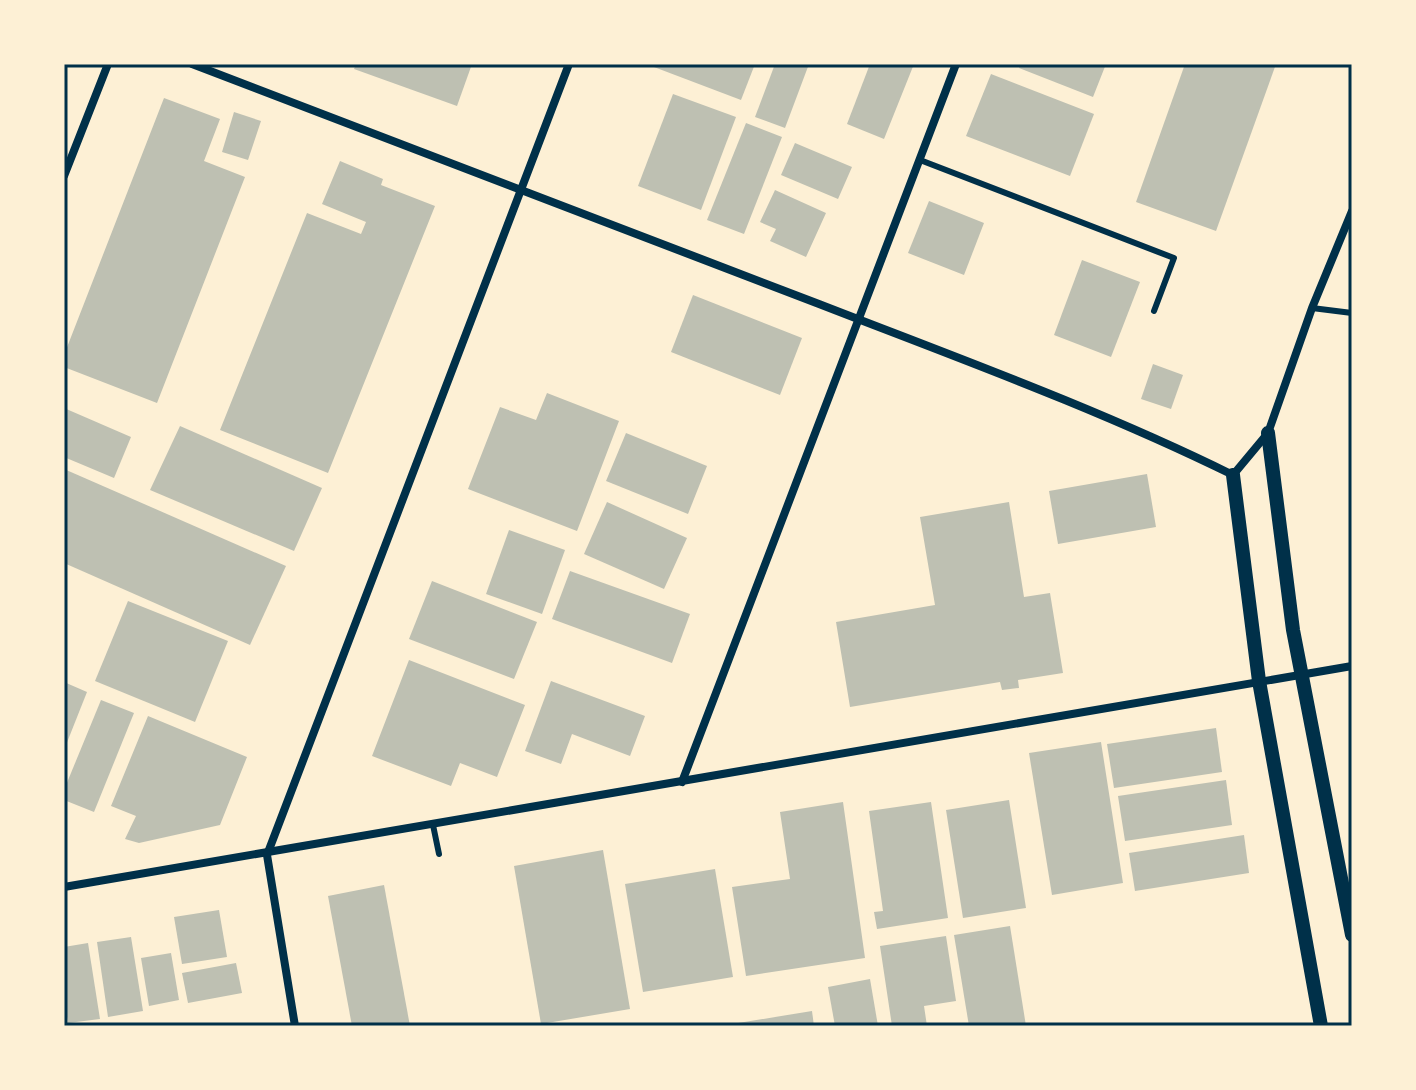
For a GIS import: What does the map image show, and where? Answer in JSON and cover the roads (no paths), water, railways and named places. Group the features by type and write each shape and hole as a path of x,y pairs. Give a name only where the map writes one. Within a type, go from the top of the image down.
{"street":[{"path":"64,176 108,64"},
{"path":"192,64 521,187 860,319 1032,388 1233,475"},
{"path":"295,1026 267,855 569,64"},
{"path":"682,782 956,64"},
{"path":"1321,1026 1259,681 1233,475 1268,433 1312,308 1352,211"},
{"path":"1268,433 1301,674 1352,935"},
{"path":"64,887 267,855 1352,666"}],"lane":[{"path":"920,160 1174,258 1154,311"},
{"path":"1312,308 1352,313"},
{"path":"433,825 439,854"}]}
